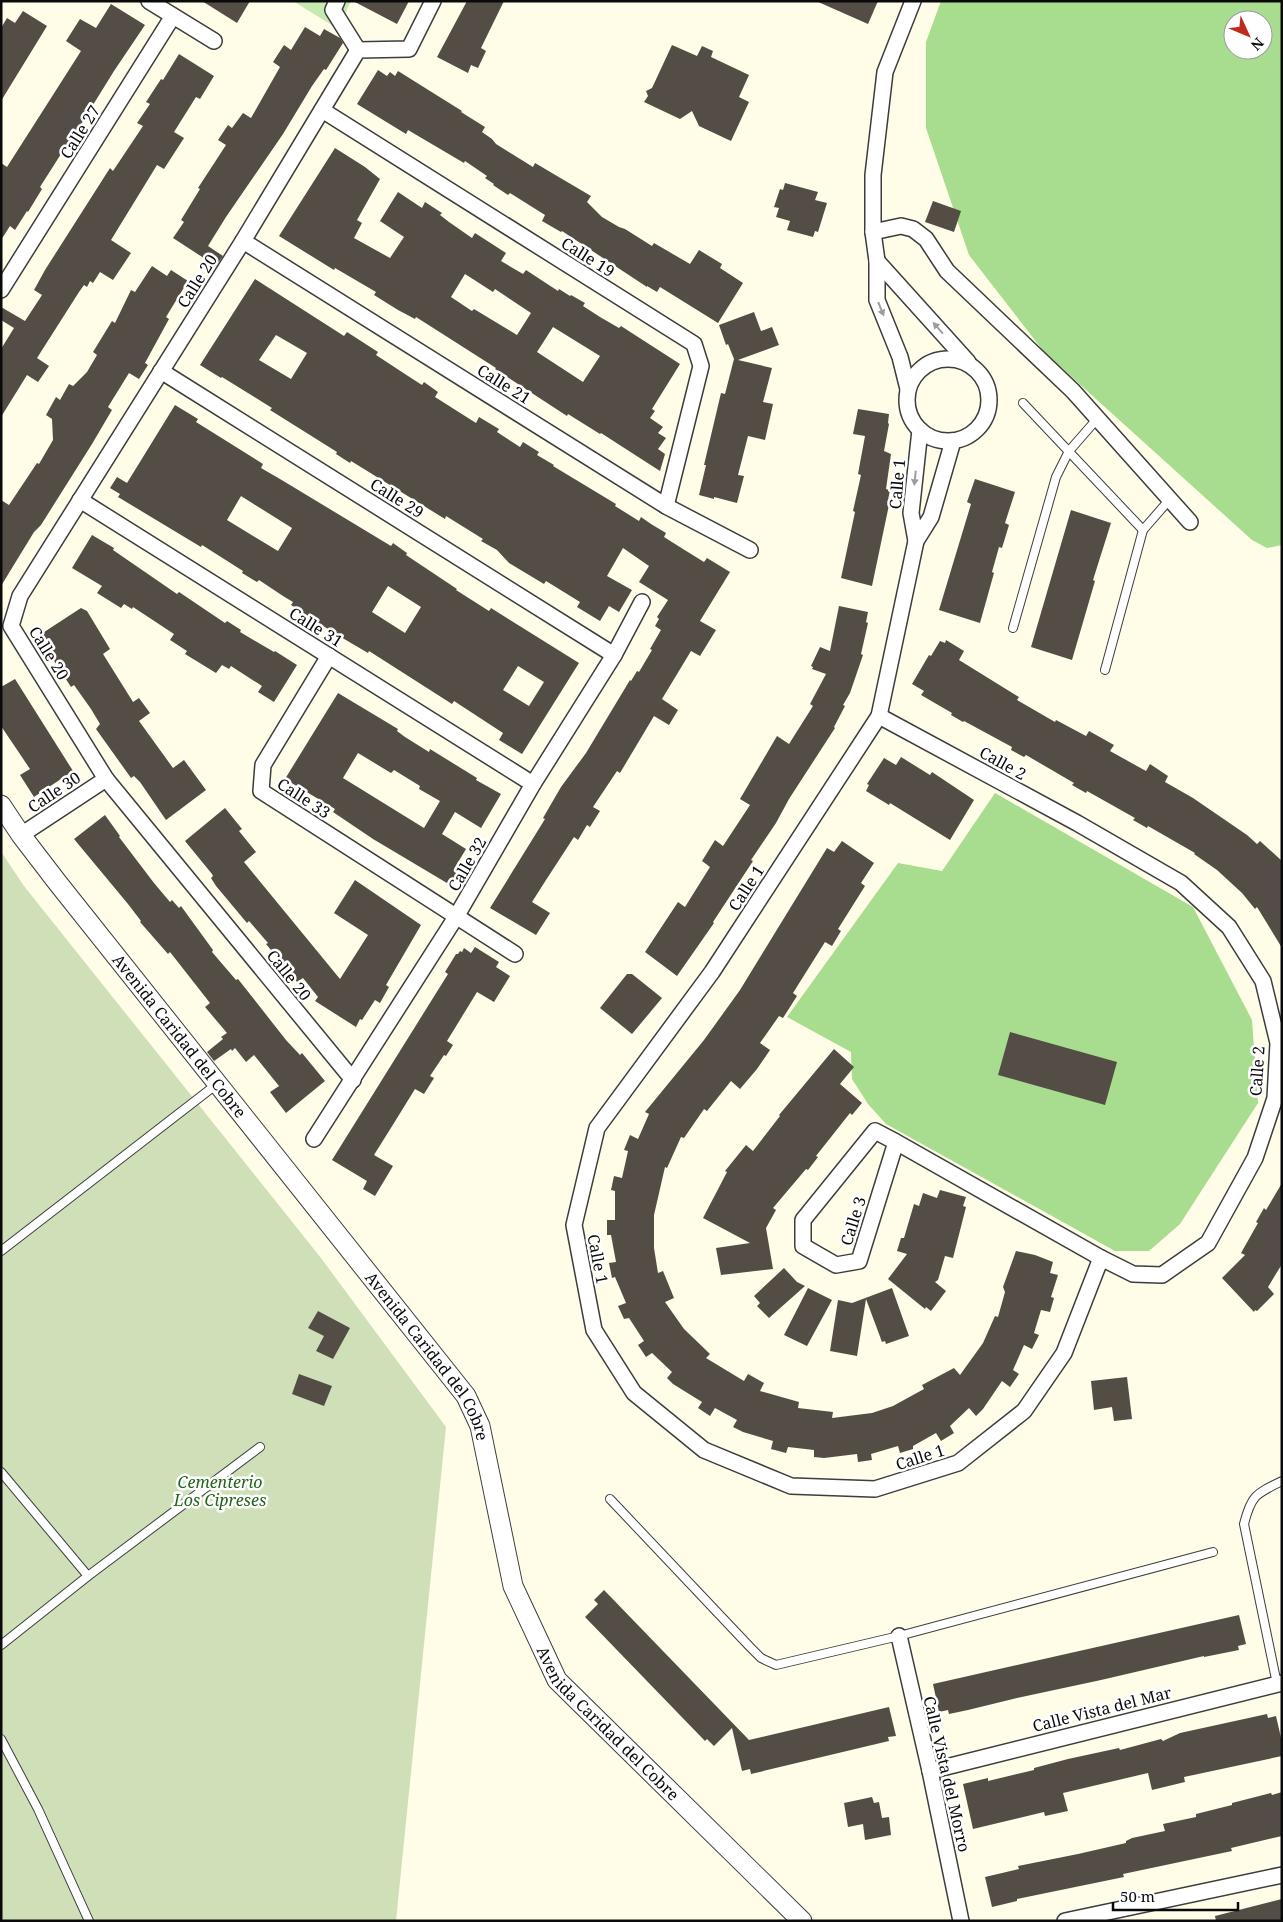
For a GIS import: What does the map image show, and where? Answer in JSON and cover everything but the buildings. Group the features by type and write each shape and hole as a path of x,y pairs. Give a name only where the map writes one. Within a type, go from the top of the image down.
{"street":[{"path":"149,1 214,41"},
{"path":"337,1 333,10 358,50 409,49 433,1"},
{"path":"878,261 982,377 989,392 988,409 981,424 969,436 953,441 937,440 920,430 912,420 907,405 908,389 900,357 877,300 878,261 873,232 873,176 885,72 913,1"},
{"name":"Calle 27","path":"1,290 173,16"},
{"name":"Calle 20","path":"353,1080 106,779 11,626 20,596 243,241 358,50"},
{"name":"Calle 19","path":"322,110 694,344 702,366 666,506"},
{"path":"873,232 901,226 913,229 926,239 948,271 1073,391 1190,522"},
{"name":"Calle 21","path":"243,241 666,506 750,550"},
{"path":"908,389 914,376 925,366 938,359 955,359 971,365"},
{"name":"Calle 29","path":"161,371 614,655"},
{"name":"Calle 1","path":"916,541 911,513 920,430"},
{"name":"Calle 1","path":"953,441 931,517 916,541 879,716 712,972 598,1128 574,1225 594,1330 634,1393 704,1450 792,1486 875,1489 958,1463 1024,1411 1064,1353 1101,1258"},
{"name":"Calle 31","path":"80,500 533,784"},
{"name":"Calle 32","path":"314,1139 456,917 533,784 614,655 642,602"},
{"name":"Calle 33","path":"329,656 264,766 261,791 456,917"},
{"name":"Calle 2","path":"874,1131 1133,1274 1162,1275 1208,1243 1255,1158 1274,1098 1278,1044 1263,981 1229,927 1181,883 1077,823 879,716"},
{"name":"Calle 30","path":"21,835 106,779"},
{"name":"Avenida Caridad del Cobre","path":"1,805 21,835 466,1396 480,1426 513,1586 557,1680 802,1921"},
{"path":"456,917 515,954"},
{"name":"Calle 3","path":"874,1131 803,1220 803,1246 836,1265 859,1261 896,1142"},
{"name":"Calle Vista del Morro","path":"899,1636 930,1771 961,1921"},
{"name":"Calle Vista del Mar","path":"930,1771 1279,1684"},
{"path":"1065,1921 1282,1875"}],"lane":[{"path":"1023,403 1143,530"},
{"path":"1014,628 1056,477 1070,451 1097,419"},
{"path":"1105,670 1143,530 1170,499"},
{"path":"1,1251 218,1084"},
{"path":"1,1645 88,1576 260,1447"},
{"path":"1,1472 88,1576"},
{"path":"1279,1684 1244,1524 1250,1502 1266,1489 1282,1481"},
{"path":"610,1499 750,1647 761,1658 776,1665 899,1636 1213,1552"},
{"path":"1,1740 38,1809 89,1921"}],"green space":[{"path":"293,1 351,1 338,29"},
{"path":"941,1 1282,1 1282,545 1267,548 1252,540 1044,352 969,255 926,128 926,42"},
{"path":"995,793 1193,907 1252,1020 1258,1103 1180,1224 1149,1251 1115,1251 886,1124 868,1104 852,1079 851,1052 787,1017 898,863 942,871"},
{"name":"Cementerio Los Cipreses","path":"2,853 24,886 321,1258 446,1427 396,1921 1,1921"}]}
